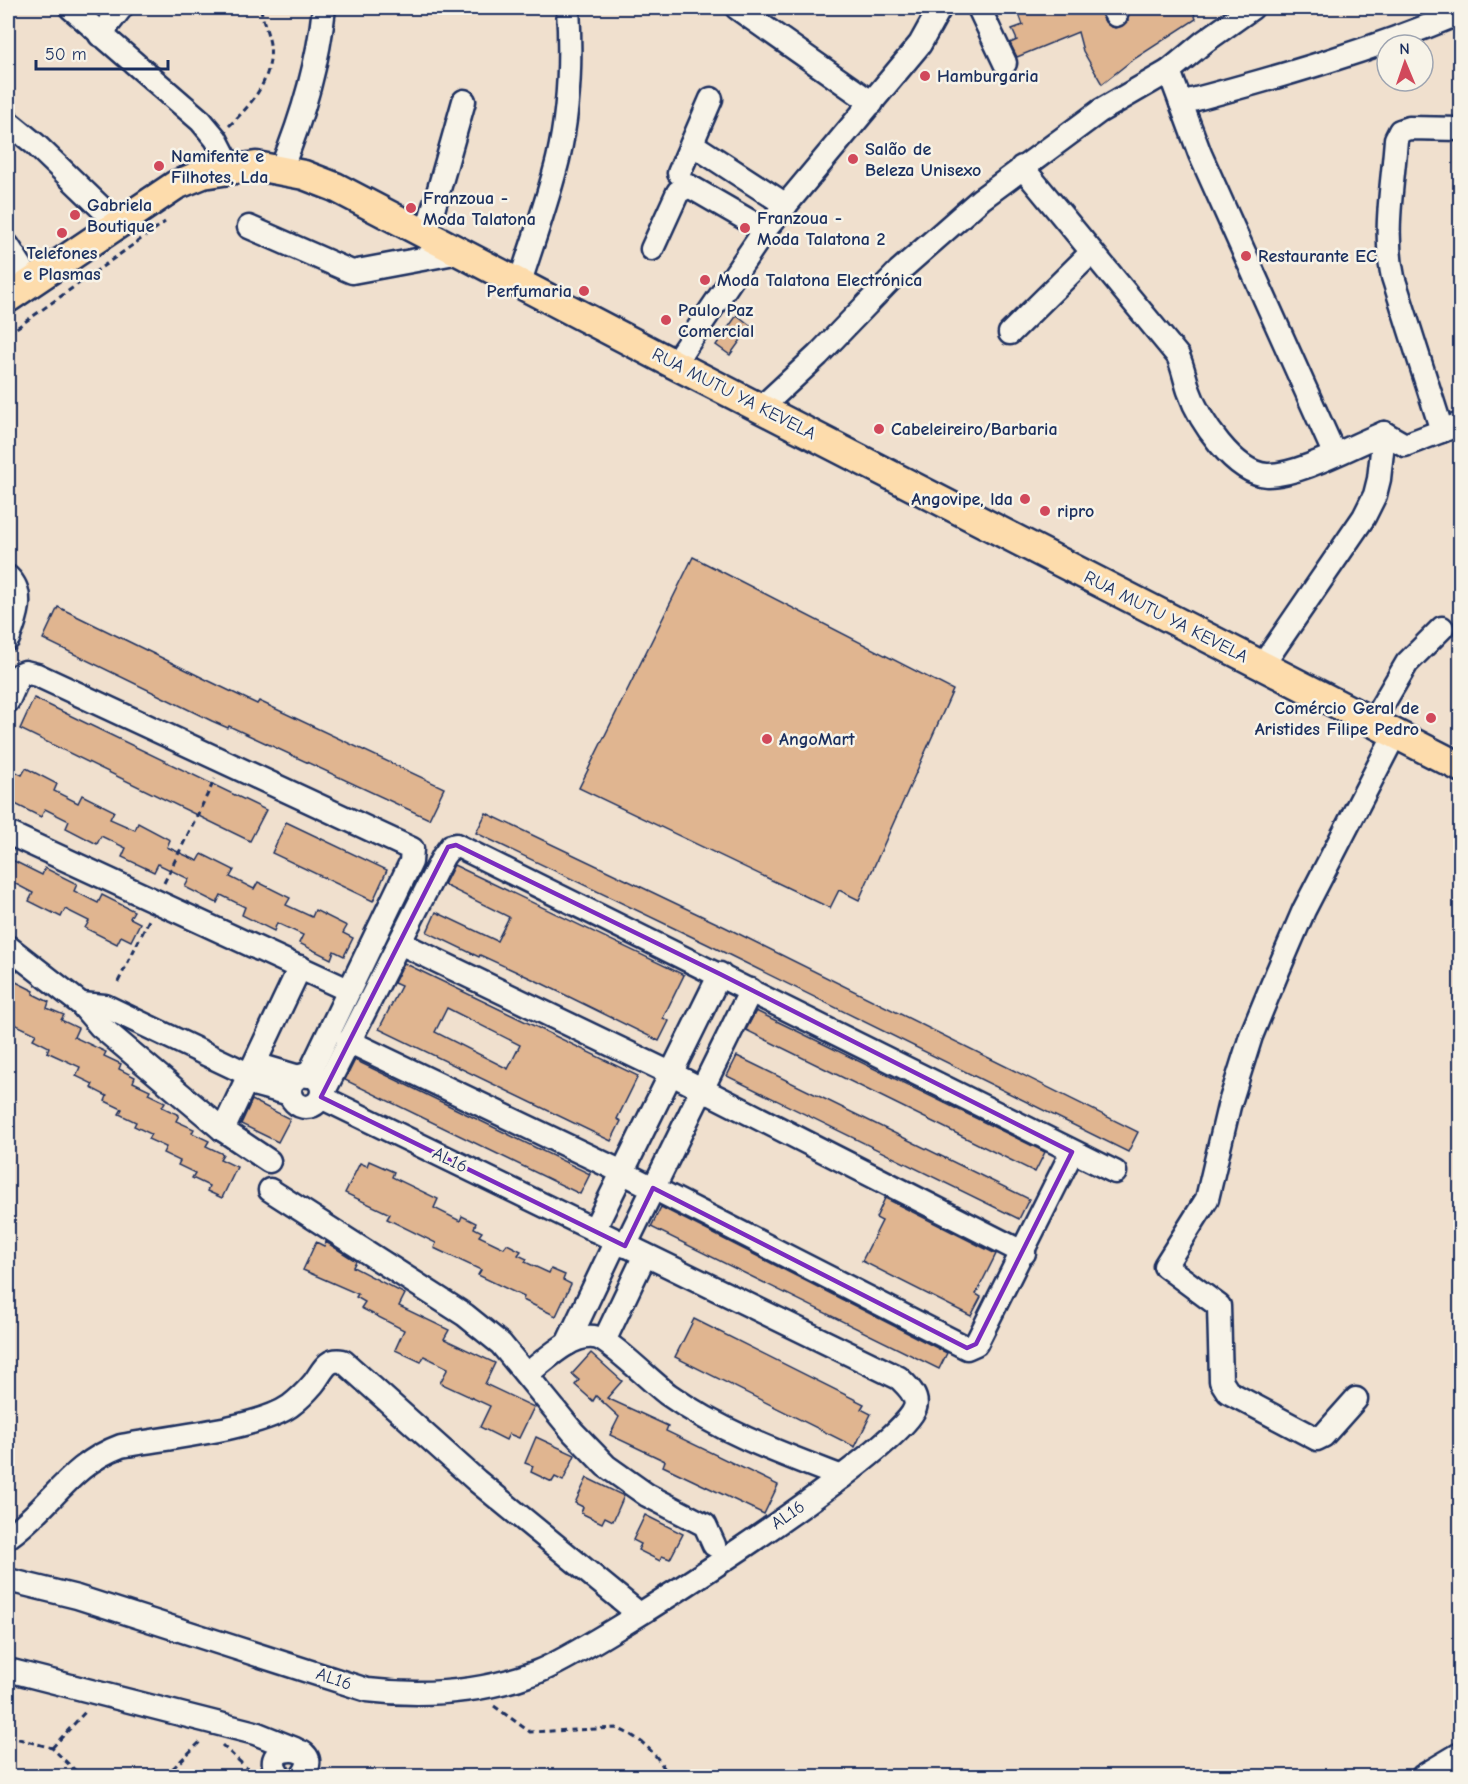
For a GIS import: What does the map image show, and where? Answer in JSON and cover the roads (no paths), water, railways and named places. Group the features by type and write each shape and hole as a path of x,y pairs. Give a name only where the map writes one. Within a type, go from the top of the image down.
{"main road":[{"name":"RUA MUTU YA KEVELA","path":"8,298 176,185 203,174 231,168 256,166 281,169 335,187 674,364 762,407 1461,767"}],"street":[{"path":"71,8 201,121 216,139 231,168"},
{"path":"100,35 121,8"},
{"path":"281,169 311,88 320,46 324,8"},
{"path":"520,282 558,158 566,95 568,8"},
{"path":"737,8 872,103"},
{"path":"674,364 765,230 920,44 940,8"},
{"path":"979,8 1005,63"},
{"path":"762,407 818,355 899,272 1022,167 1100,111 1169,71 1204,42 1252,8"},
{"path":"1181,103 1269,80 1355,52 1461,13"},
{"path":"1169,71 1200,154 1334,453"},
{"path":"679,173 690,134 711,99"},
{"path":"426,235 464,101"},
{"path":"8,122 35,144 117,223"},
{"path":"1384,433 1405,445 1451,427 1393,277 1389,258 1389,231 1396,139 1400,131 1410,128 1461,129"},
{"path":"690,134 786,204"},
{"path":"1022,167 1091,253 1179,356 1189,392 1228,455 1255,472 1267,475 1304,466 1384,433"},
{"path":"652,249 678,192 689,186 765,230"},
{"path":"249,227 351,272 460,252"},
{"path":"8,246 31,282"},
{"path":"1010,333 1091,253"},
{"path":"1262,666 1364,517 1375,495 1384,433"},
{"path":"8,577 14,583 19,598 16,618 8,639"},
{"path":"1356,1399 1323,1436 1317,1439 1228,1392 1221,1381 1219,1306 1165,1266 1207,1199 1229,1107 1251,1036 1384,728 1407,663 1442,628"},
{"path":"8,701 20,674 25,672 37,675 412,849 411,862 348,990 299,1082 296,1103 305,1107 315,1105 321,1097 448,847 456,845 1115,1172"},
{"path":"8,833 348,990"},
{"path":"400,943 670,1073 1024,1253"},
{"path":"8,947 81,1004 100,1026 223,1130 269,1161"},
{"path":"223,1130 300,967"},
{"path":"594,1230 720,974"},
{"path":"605,1339 629,1247 653,1188 751,990"},
{"path":"81,1004 105,1006 250,1074 299,1082"},
{"path":"348,1041 622,1172 967,1348 976,1344 1024,1253 1072,1152"},
{"name":"AL16","path":"8,1580 77,1597 367,1690 408,1695 474,1690 538,1672 597,1640 728,1557 842,1477 901,1429 910,1417 915,1407 915,1396 899,1378 321,1097"},
{"path":"270,1190 465,1315 501,1344 573,1431 606,1466 647,1495 705,1525 714,1545"},
{"path":"567,1344 629,1247"},
{"path":"527,1374 567,1344 585,1337 605,1339 652,1383 685,1406 762,1446 842,1477"},
{"path":"8,1537 47,1504 82,1465 102,1452 122,1446 251,1423 274,1415 291,1405 314,1383 328,1362 336,1360 343,1361 477,1481 638,1613"},
{"path":"8,1670 255,1733 295,1749 306,1758 307,1768 302,1776"},
{"path":"279,1776 275,1766 277,1756 285,1750 295,1749"},
{"path":"1423,1776 1461,1754"}],"place":[{"name":"Hamburgaria","path":"925,76"},
{"name":"Salão de Beleza Unisexo","path":"853,159"},
{"name":"Namifente e Filhotes, Lda","path":"159,166"},
{"name":"Franzoua - Moda Talatona","path":"411,208"},
{"name":"Gabriela Boutique","path":"75,215"},
{"name":"Franzoua - Moda Talatona 2","path":"745,228"},
{"name":"Telefones e Plasmas","path":"62,233"},
{"name":"Restaurante EC","path":"1246,256"},
{"name":"Moda Talatona Electrónica","path":"705,280"},
{"name":"Perfumaria","path":"584,291"},
{"name":"Paulo Paz Comercial","path":"666,320"},
{"name":"Cabeleireiro/Barbaria","path":"879,429"},
{"name":"Angovipe, lda","path":"1025,499"},
{"name":"ripro","path":"1045,511"},
{"name":"Comércio Geral de Aristides Filipe Pedro","path":"1431,718"},
{"name":"AngoMart","path":"767,739"}]}
